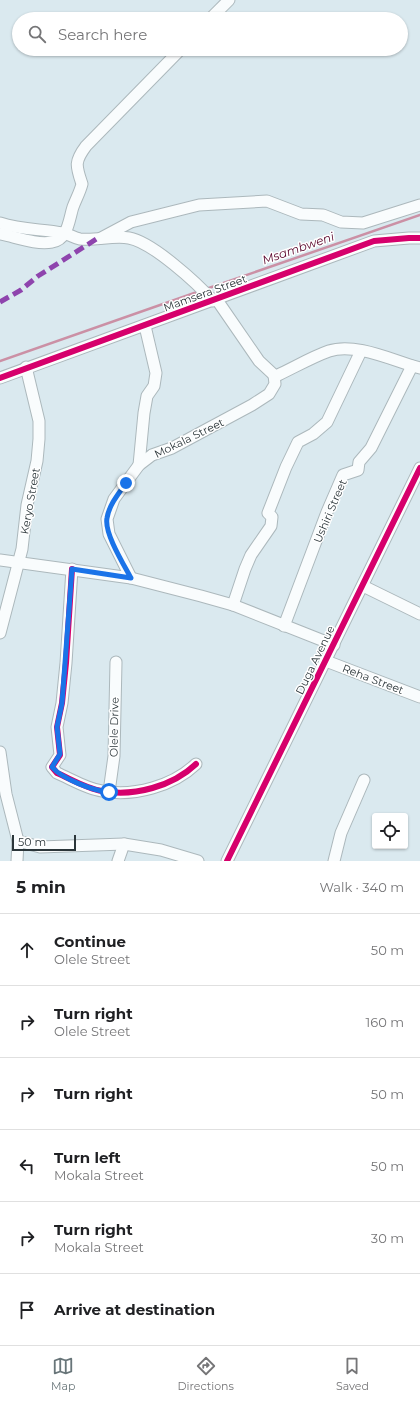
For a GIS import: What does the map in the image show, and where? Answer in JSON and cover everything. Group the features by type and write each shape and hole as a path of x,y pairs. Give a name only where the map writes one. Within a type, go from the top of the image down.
{"street":[{"path":"217,12 229,0"},
{"path":"0,234 52,242 58,240 70,222 82,184 77,171 78,157 86,146 174,56"},
{"path":"101,238 131,222 199,205 267,202 301,214 323,215 341,222 363,223 420,205"},
{"path":"0,224 14,228 64,233 80,239 130,238 143,243 166,258 209,295 259,361 274,375 278,375 331,350 361,351 416,367"},
{"name":"Mamsera Street","path":"0,378 26,367 145,326 209,295 374,241 420,238"},
{"path":"139,465 144,412 147,396 154,386 156,373 145,326"},
{"path":"233,605 251,555 271,526 272,517 268,513 286,467 298,442 313,434 327,422 361,351"},
{"name":"Keryo Street","path":"0,632 18,564 27,505 37,461 40,438 39,421 26,367"},
{"name":"Ushiri Street","path":"284,626 327,512 343,475 358,470 359,462 371,448 416,367"},
{"name":"Mokala Street","path":"131,578 109,534 107,519 114,499 139,465 152,455 172,448 223,422 269,394 275,384 274,375"},
{"name":"Duga Avenue","path":"227,861 420,468"},
{"path":"0,560 18,564 72,569 131,578 233,605 284,626 334,644"},
{"path":"72,569 62,703 57,727 60,754 52,767 57,773 89,787 109,792 135,792 170,782 185,775 196,764"},
{"path":"363,586 420,614"},
{"name":"Reha Street","path":"326,661 420,697"},
{"name":"Olele Drive","path":"109,792 114,756 116,662"},
{"path":"0,752 3,794 18,842 17,861"},
{"path":"334,861 341,833 364,780"},
{"path":"18,842 40,847 124,844 162,850 198,861"},
{"path":"118,861 124,844"}],"waterway":[{"name":"Msambweni","path":"206,289 420,215"},
{"name":"Msambweni","path":"0,361 200,291"}],"marked path":[{"path":"0,302 21,290 38,276 98,238"}],"cycle path":[{"path":"0,378 374,241 420,238"},
{"path":"227,861 420,468"},
{"path":"72,569 66,663 62,703 57,727 60,755 52,767 57,773 79,784 102,791 127,792 140,791 165,784 187,772 196,764"}],"route":[{"path":"109,792 102,792 57,773 52,767 60,754 57,727 62,703 66,663 72,569 131,578 109,534 107,519 114,499 126,483"}]}
